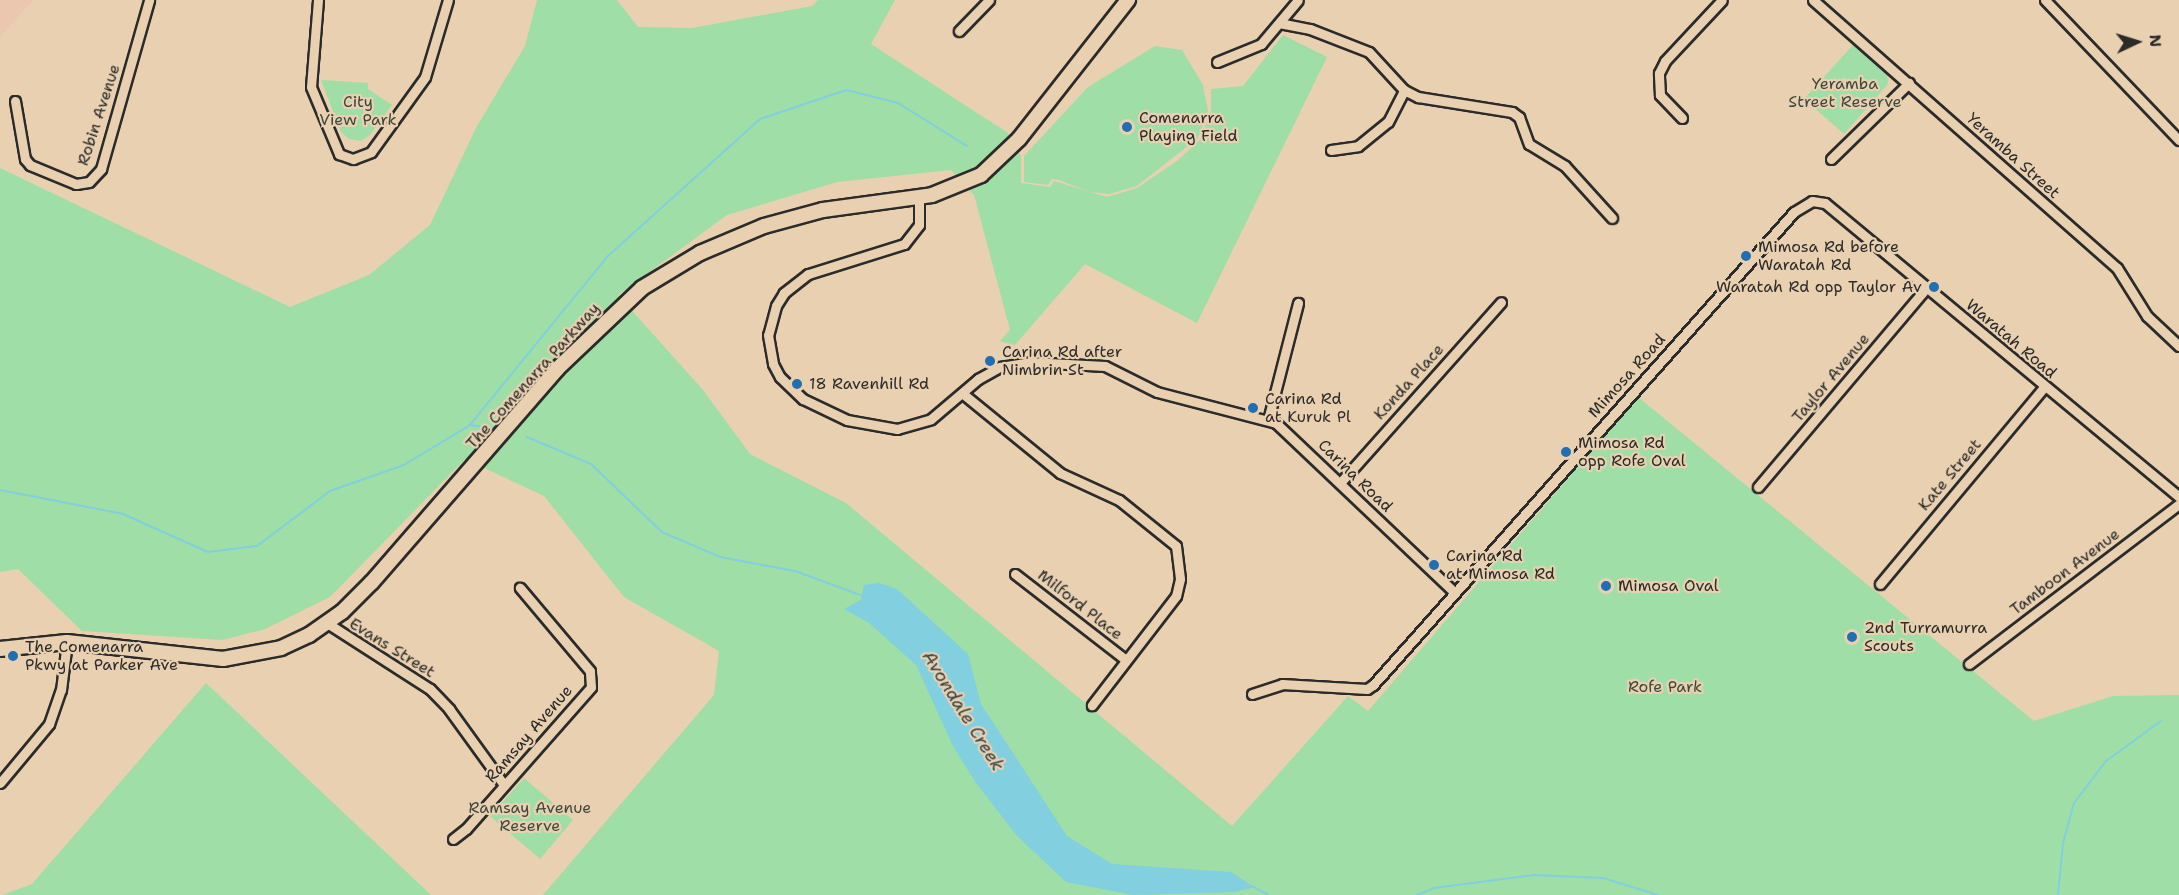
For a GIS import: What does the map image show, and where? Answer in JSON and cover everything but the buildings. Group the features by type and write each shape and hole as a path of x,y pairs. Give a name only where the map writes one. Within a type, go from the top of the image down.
{"main road":[{"name":"The Comenarra Parkway","path":"0,649 67,642 189,658 236,658 281,648 327,623 372,582 557,369 642,288 700,253 764,226 822,210 919,197 968,183 1002,158 1128,0"}],"street":[{"name":"Robin Avenue","path":"15,100 25,159 30,165 76,184 89,182 101,169 149,0"},
{"path":"318,0 311,87 339,154 353,159 371,152 425,77 448,0"},
{"path":"959,31 989,0"},
{"path":"1217,62 1255,48 1298,0"},
{"path":"1683,118 1660,95 1659,73 1665,61 1722,0"},
{"name":"Yeramba Street","path":"1813,0 2117,268 2146,316 2179,346"},
{"path":"2045,0 2179,140"},
{"path":"1279,23 1310,29 1369,52 1404,90 1440,102 1512,112 1519,117 1529,144 1565,166 1612,218"},
{"path":"1831,159 1909,83"},
{"path":"1331,150 1358,146 1388,122 1404,90"},
{"path":"919,197 919,225 904,244 808,274 784,293 771,321 769,350 780,377 790,390 828,413 866,426 897,429 922,424 962,393 1060,473 1119,500 1176,546 1180,579 1176,596 1167,613 1126,660 1092,705"},
{"name":"Mimosa Road","path":"1252,693 1282,684 1361,689 1373,685 1794,212 1812,201 1826,203"},
{"name":"Waratah Road","path":"1826,203 2044,387 2179,497"},
{"name":"Taylor Avenue","path":"1758,487 1926,288"},
{"name":"Konda Place","path":"1340,483 1501,302"},
{"path":"1268,420 1298,303"},
{"name":"Carina Road","path":"962,393 987,373 1013,363 1105,366 1157,392 1268,420 1283,429 1454,592"},
{"name":"Kate Street","path":"1880,584 2044,387"},
{"name":"Tamboon Avenue","path":"1969,664 2179,504"},
{"name":"Milford Place","path":"1015,574 1126,660"},
{"name":"Ramsay Avenue","path":"453,839 466,829 591,687 593,679 520,588"},
{"name":"Evans Street","path":"327,623 430,689 504,785"},
{"path":"0,783 49,724 61,690 67,642"}],"shaded area":[{"path":"0,0 33,0 0,37"}],"green space":[{"name":"Rofe Park","path":"537,0 617,0 638,27 692,28 812,6 818,0 895,0 871,44 1008,133 1021,156 1021,183 1050,187 1054,181 1107,197 1137,188 1177,161 1200,140 1211,111 1211,89 1243,86 1283,35 1327,57 1197,323 1085,264 1015,345 1000,341 1010,330 974,195 951,170 837,182 727,215 618,295 703,390 750,454 846,503 1232,826 1348,696 1368,711 1638,397 2034,721 2113,696 2179,695 2179,895 543,895 714,695 719,651 624,597 544,496 465,459 330,597 265,629 223,640 82,631 18,569 0,572 0,168 290,307 369,275 430,225 476,128 525,46"},
{"name":"Yeramba Street Reserve","path":"1853,45 1887,73 1888,84 1844,134 1804,99"},
{"name":"Comenarra Playing Field","path":"1155,46 1182,50 1203,85 1208,111 1198,138 1137,186 1109,194 1090,192 1052,179 1048,185 1024,182 1024,156 1088,87"},
{"name":"City View Park","path":"321,80 368,83 368,89 392,105 370,135 361,141 349,139 341,132"},
{"path":"206,683 431,895 2,895 32,884"},
{"name":"Ramsay Avenue Reserve","path":"524,778 573,820 540,859 490,816"}],"water":[{"path":"879,583 897,589 968,654 981,704 1067,836 1112,864 1231,872 1254,887 1235,892 1133,895 1066,882 1017,836 976,783 953,746 916,665 869,623 844,609 861,600 864,585"}],"waterway":[{"path":"470,425 608,256 760,119 846,90 898,103 967,146"},
{"name":"Avondale Creek","path":"0,490 123,514 208,552 257,546 330,491 404,465 470,425 498,429"},
{"name":"Avondale Creek","path":"527,437 591,464 662,532 720,557 795,571 863,596"},
{"path":"2058,895 2063,843 2074,803 2106,761 2161,721"},
{"name":"Avondale Creek","path":"1417,895 1434,888 1534,875 1603,878 1658,895"},
{"name":"Avondale Creek","path":"1252,886 1268,895"}],"place":[{"name":"Comenarra Playing Field","path":"1127,127"},
{"name":"Mimosa Rd before Waratah Rd","path":"1746,256"},
{"name":"Waratah Rd opp Taylor Av","path":"1934,287"},
{"name":"Carina Rd after Nimbrin St","path":"990,361"},
{"name":"18 Ravenhill Rd","path":"797,384"},
{"name":"Carina Rd at Kuruk Pl","path":"1253,408"},
{"name":"Mimosa Rd opp Rofe Oval","path":"1566,452"},
{"name":"Carina Rd at Mimosa Rd","path":"1434,565"},
{"name":"Mimosa Oval","path":"1606,586"},
{"name":"2nd Turramurra Scouts","path":"1852,637"},
{"name":"The Comenarra Pkwy at Parker Ave","path":"13,656"}]}
